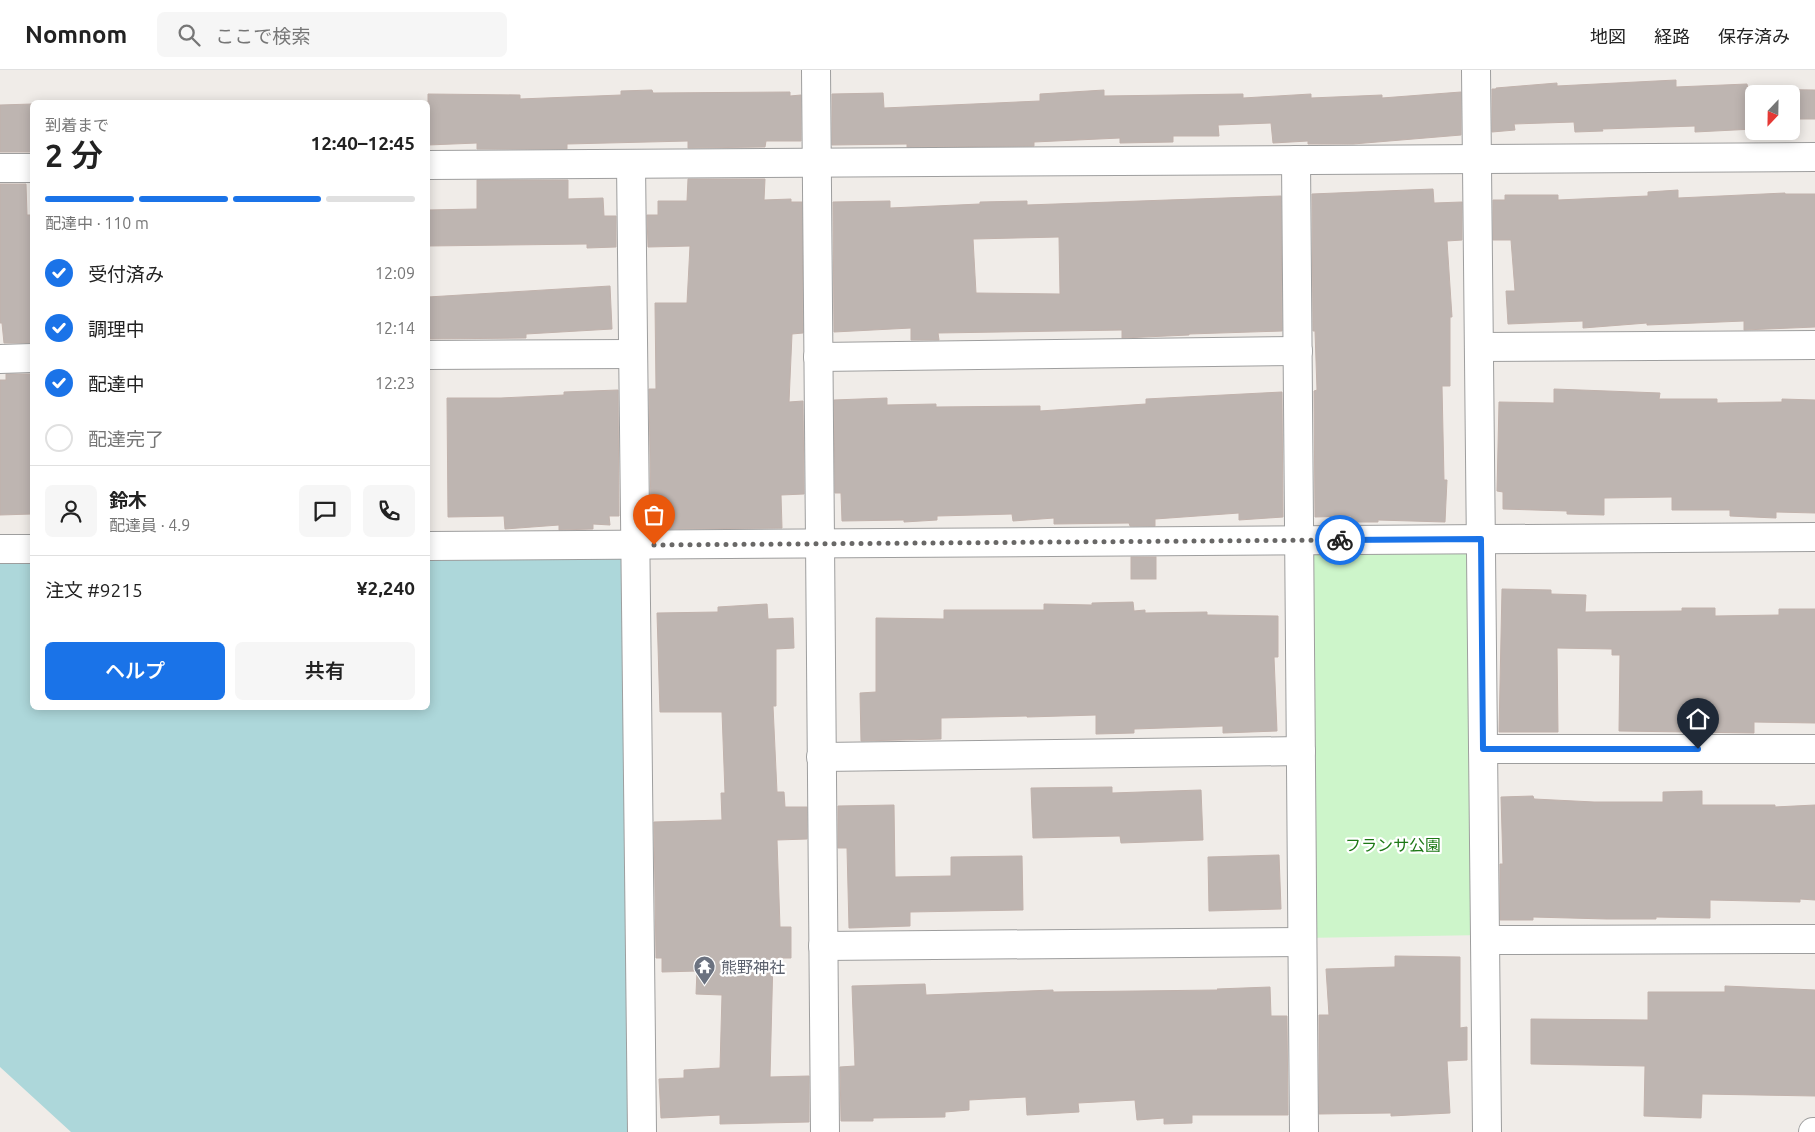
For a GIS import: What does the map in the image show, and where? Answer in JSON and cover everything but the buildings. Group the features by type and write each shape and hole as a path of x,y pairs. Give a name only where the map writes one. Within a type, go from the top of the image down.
{"street":[{"path":"816,70 825,1132"},
{"path":"1476,70 1487,1132"},
{"path":"430,165 1815,157"},
{"path":"1296,160 1304,1132"},
{"path":"631,164 642,1132"},
{"path":"0,168 30,168"},
{"path":"1478,346 1815,345"},
{"path":"818,357 1298,350"},
{"path":"430,356 632,354"},
{"path":"0,359 30,358"},
{"path":"430,546 1815,537"},
{"path":"0,549 30,549"},
{"path":"1483,749 1815,749"},
{"path":"822,757 1301,751"},
{"path":"1485,940 1815,938"},
{"path":"823,946 1302,942"}],"green space":[{"name":"フランサ公園","path":"1481,539 1485,935 1302,938 1299,540"}],"water":[{"path":"635,545 642,1132 71,1132 0,1067 0,549 30,549 30,710 430,710 430,546"}],"way so far":[{"path":"654,545 1340,540"}],"place":[{"name":"熊野神社","path":"705,986"}],"route":[{"path":"1340,540 1481,539 1483,749 1698,749"}]}
